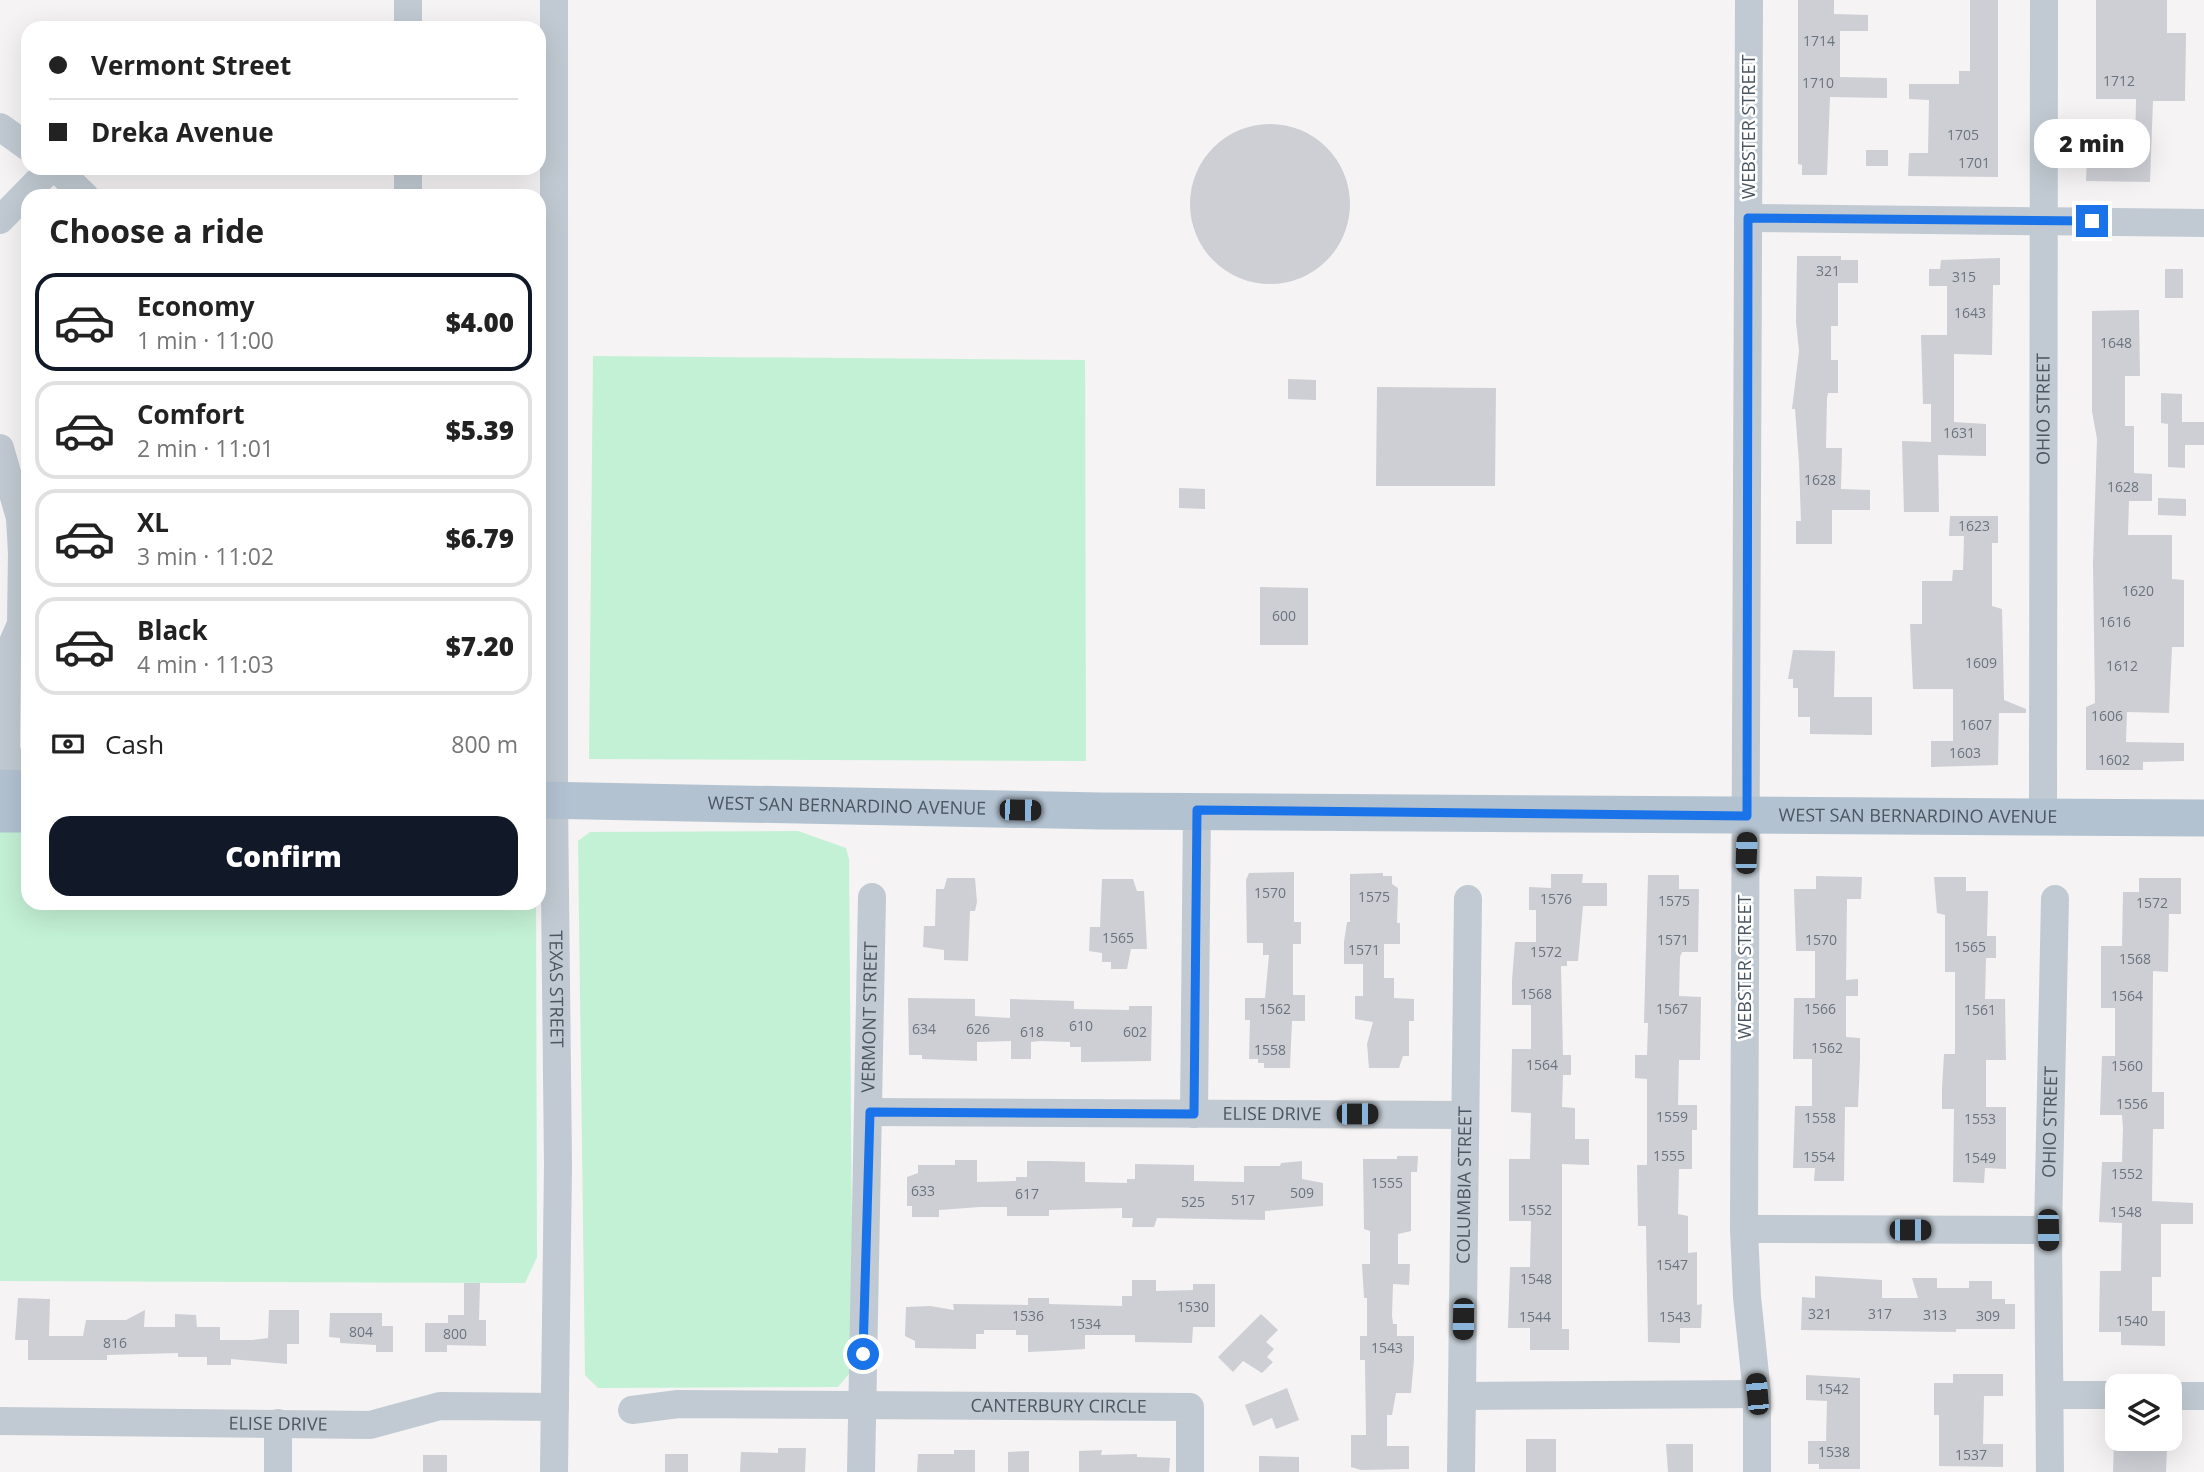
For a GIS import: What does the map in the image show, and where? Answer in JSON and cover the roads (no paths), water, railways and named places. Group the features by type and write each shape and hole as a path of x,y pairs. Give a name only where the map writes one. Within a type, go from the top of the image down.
{"main road":[{"name":"WEST SAN BERNARDINO AVENUE","path":"547,800 1047,810 2204,818"}],"street":[{"path":"408,0 408,21"},
{"name":"TEXAS STREET","path":"554,0 547,117 547,800 558,1165 554,1472"},
{"name":"WEBSTER STREET","path":"1749,0 1744,1229 1746,1297 1757,1394 1757,1472"},
{"name":"OHIO STREET","path":"2043,817 2044,0"},
{"path":"0,127 21,143"},
{"path":"32,189 46,175"},
{"path":"61,175 77,189"},
{"path":"0,220 21,199"},
{"path":"1748,218 2204,223"},
{"path":"0,448 20,518 19,628 7,656 6,748 14,794"},
{"path":"1194,1114 1197,810"},
{"name":"VERMONT STREET","path":"861,1472 860,1404 870,1112 872,897"},
{"name":"COLUMBIA STREET","path":"1461,1472 1468,899"},
{"name":"OHIO STREET","path":"2050,1472 2048,1230 2055,899"},
{"name":"ELISE DRIVE","path":"870,1112 1465,1115"},
{"path":"1744,1229 2048,1230"},
{"path":"1462,1396 1757,1394"},
{"path":"2050,1395 2105,1395"},
{"path":"2182,1396 2204,1396"},
{"path":"632,1410 678,1404 860,1404"},
{"name":"CANTERBURY CIRCLE","path":"860,1404 1190,1406 1190,1472"},
{"name":"ELISE DRIVE","path":"0,1421 370,1425 440,1406 555,1407"},
{"path":"278,1423 278,1472"}]}
